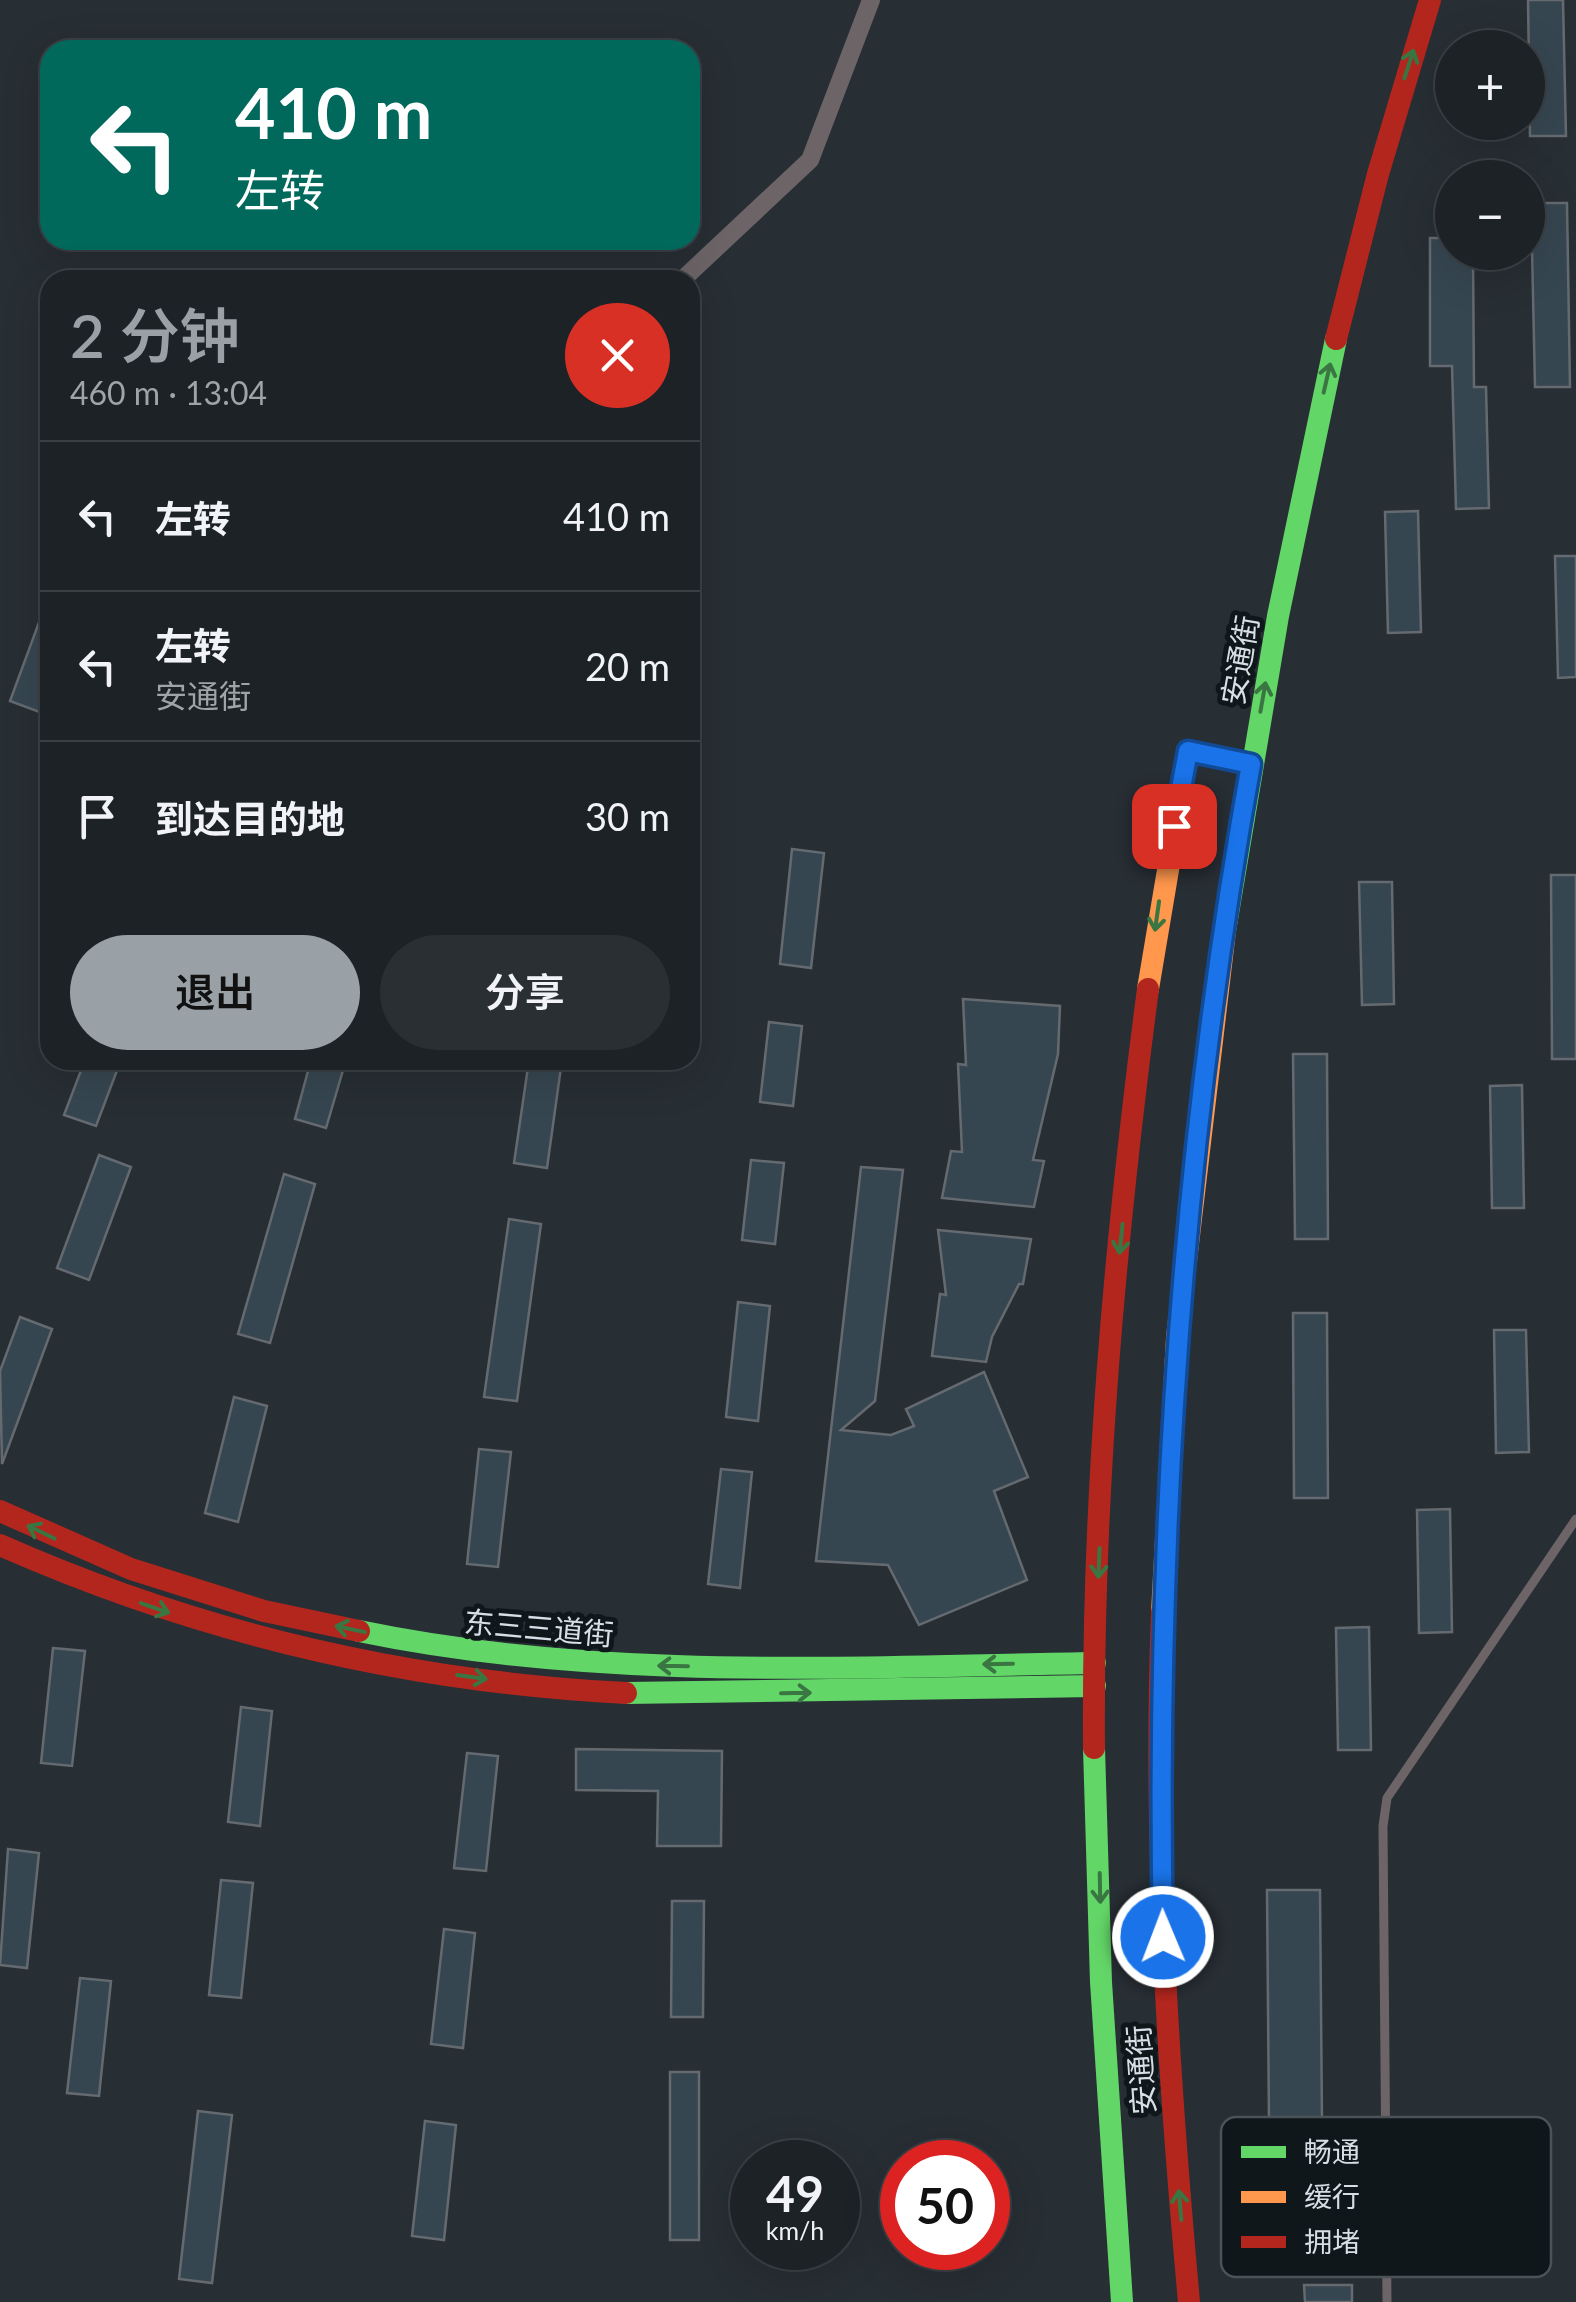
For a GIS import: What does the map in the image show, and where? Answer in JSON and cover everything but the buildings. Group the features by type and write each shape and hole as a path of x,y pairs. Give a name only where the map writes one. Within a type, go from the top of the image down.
{"main road":[{"name":"安通街","path":"1189,2302 1164,1971 1161,1800 1168,1476 1179,1306 1210,1016 1298,502 1343,307 1398,100 1430,0"},
{"name":"安通街","path":"1122,2302 1105,2068 1095,1674 1116,1287 1159,901 1188,751"},
{"name":"东三三道街","path":"0,1511 102,1560 231,1604 443,1648 640,1666 1095,1674"},
{"name":"东三三道街","path":"0,1545 105,1591 226,1628 415,1670 548,1688 752,1694 1095,1674"}],"street":[{"path":"693,270 810,160 871,0"}],"lane":[{"path":"1188,751 1251,764"},
{"path":"1385,2117 1382,1826 1387,1798 1576,1519"},
{"path":"1387,2277 1387,2302"}],"traffic: fast":[{"path":"1225,931 1278,616 1336,339"},
{"path":"359,1631 541,1658 633,1664 818,1668 1095,1663"},
{"path":"626,1693 1095,1686"},
{"path":"1094,1748 1101,1982 1122,2302"}],"traffic: slow":[{"path":"1148,989 1188,751"},
{"path":"1162,1612 1177,1337 1225,931"}],"traffic: jam":[{"path":"1336,339 1378,174 1430,0"},
{"path":"1094,1748 1097,1558 1108,1368 1125,1178 1148,989"},
{"path":"0,1511 131,1569 264,1611 359,1631"},
{"path":"0,1545 151,1604 306,1648 465,1678 626,1693"},
{"path":"1162,1612 1159,1785 1164,1957 1189,2302"}],"route":[{"path":"1163,1937 1164,1607 1179,1306 1210,1016 1251,764 1188,751 1174,826"}]}
